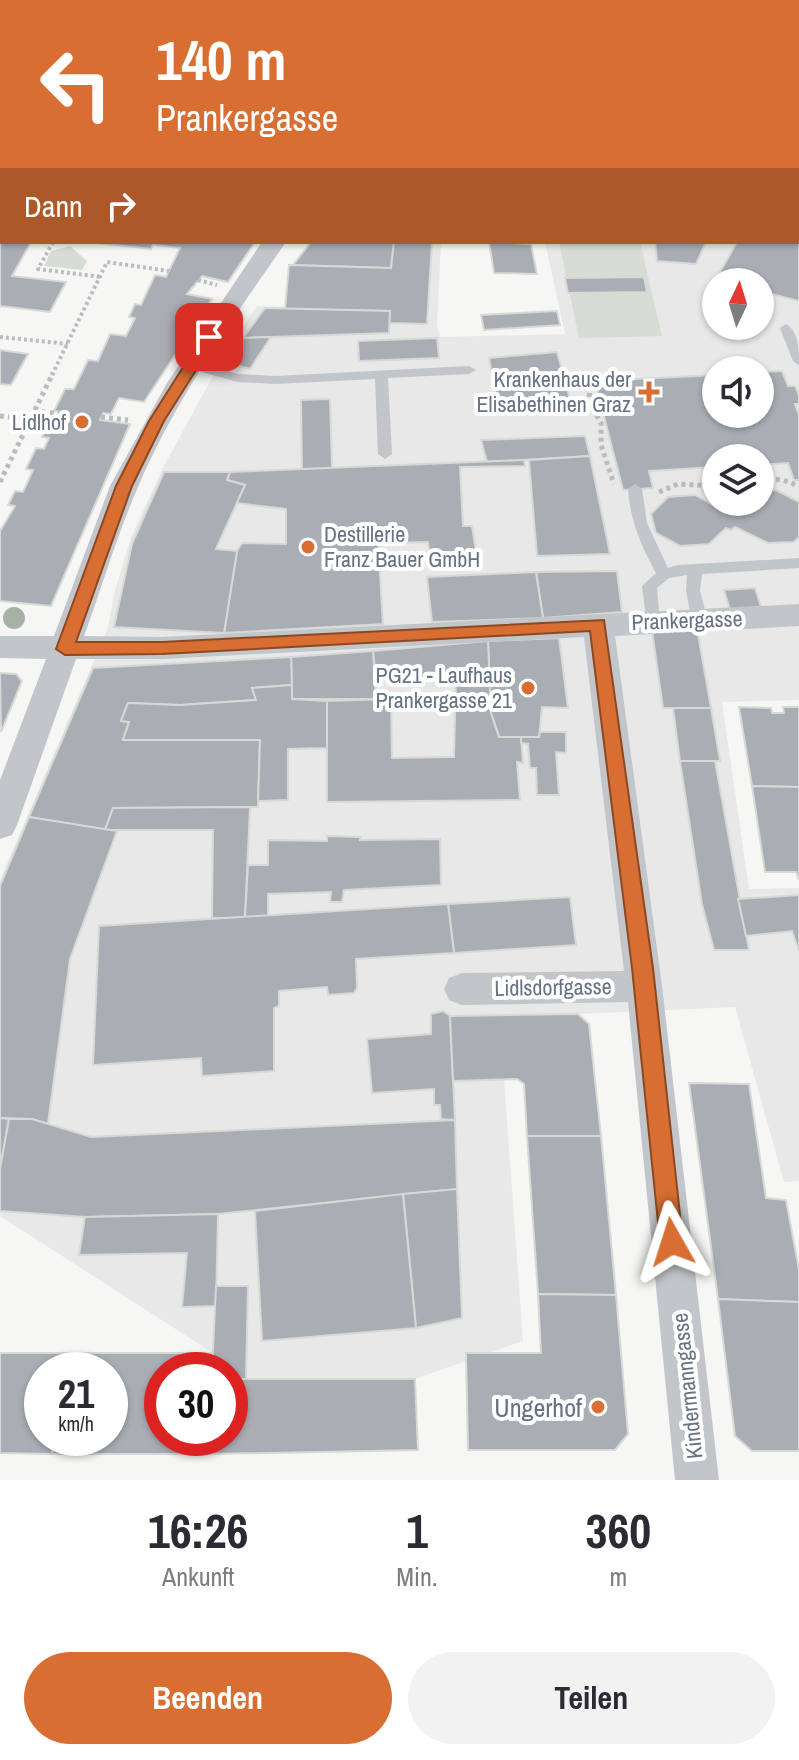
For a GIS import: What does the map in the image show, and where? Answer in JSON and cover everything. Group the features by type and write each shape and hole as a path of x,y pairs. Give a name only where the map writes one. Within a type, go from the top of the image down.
{"street":[{"path":"0,825 124,486 157,421 239,290 273,244"},
{"name":"Prankergasse","path":"0,647 162,648 799,615"},
{"name":"Kindermanngasse","path":"598,624 644,986 697,1480"},
{"name":"Lidlsdorfgasse","path":"462,989 644,986"}],"lane":[{"path":"786,328 799,361"},
{"path":"192,365 250,378 469,370"},
{"path":"381,375 385,454"},
{"path":"635,494 643,534 664,574"},
{"path":"652,621 649,586 664,574 799,563"},
{"path":"695,570 693,591 700,621"}],"path":[{"path":"52,244 38,269 101,277"},
{"path":"0,482 107,262 169,271"},
{"path":"0,337 68,344"},
{"path":"590,385 589,402 601,423 601,445 617,493 624,498 678,484 702,485"},
{"path":"34,411 63,414"},
{"path":"0,416 30,420"},
{"path":"101,417 132,420"},
{"path":"774,479 799,486"}],"shaded area":[{"path":"309,244 441,244 437,326 441,337 565,334 545,244 799,244 799,700 722,702 749,889 799,888 799,1181 784,1182 735,1007 578,1014 504,1080 523,1341 415,1379 248,1379 248,1352 211,1352 0,1216 0,880 108,628 114,594 131,537 164,466 226,352 257,306 390,311 391,268 293,265"},
{"path":"559,244 640,244 662,336 579,338"},
{"path":"70,246 87,261 82,270 44,266 51,251"}],"building":[{"path":"0,244 30,244 12,276 66,282 50,312 0,306"},
{"name":"Lidlhof","path":"105,244 254,244 228,282 202,276 187,294 212,299 144,402 119,398 111,414 103,413 100,420 130,424 51,606 0,601 0,531 15,506 8,505 15,491 23,492 33,470 26,469 36,448 44,449 49,438 42,437 52,415 62,416 64,412 54,411 65,389 74,389 88,360 98,361 110,334 126,336 135,318 129,317 135,304 141,305 155,275 166,277 180,248 153,245 151,249"},
{"path":"309,244 394,244 391,268 293,265"},
{"path":"394,244 432,244 427,324 389,323 390,311 285,309 289,265 391,268"},
{"path":"489,244 531,244 537,274 494,273"},
{"path":"655,244 705,244 696,264 657,261"},
{"path":"736,244 799,244 799,301 774,295 774,268 722,268"},
{"path":"644,277 647,292 568,293 565,278"},
{"path":"265,308 390,311 389,333 243,338"},
{"path":"557,311 560,325 484,330 481,315"},
{"path":"271,337 250,369 226,362 243,338"},
{"path":"437,338 439,358 359,361 358,341"},
{"name":"Lidlhof","path":"0,350 28,354 11,385 0,384"},
{"path":"557,352 571,403 498,407 489,358"},
{"path":"774,371 782,371 788,386 795,386 799,396 799,404 795,404 799,415 799,480 794,480 788,463 774,464 774,444 702,444 702,468 649,471 653,488 623,490 595,381 702,376 702,428 774,428"},
{"path":"330,399 332,470 302,471 301,400"},
{"path":"585,436 590,456 487,462 481,440"},
{"path":"590,456 610,554 537,556 529,460"},
{"name":"Destillerie Franz Bauer GmbH","path":"524,460 525,466 460,467 463,526 472,526 476,552 430,555 428,542 378,543 383,624 224,633 237,551 242,543 286,544 286,509 236,503 245,485 227,480 230,472"},
{"path":"164,472 230,472 227,480 245,485 216,549 237,551 224,633 114,627 132,544"},
{"path":"774,490 799,502 799,537 794,542 768,543 735,527 731,530 726,528 709,544 680,546 656,533 651,514 668,497 695,495 702,499 702,516 774,516"},
{"path":"617,571 622,612 543,618 536,572"},
{"path":"536,572 543,618 432,622 427,577"},
{"path":"755,588 761,607 730,610 724,590"},
{"path":"697,629 711,708 663,708 652,631"},
{"name":"PG21 - Laufhaus Prankergasse 21","path":"559,638 568,708 542,707 539,737 499,737 491,713 488,641"},
{"path":"488,641 491,713 499,737 521,737 523,763 517,762 520,800 327,802 327,701 387,699 391,702 392,758 454,757 456,675 376,680 373,651"},
{"path":"373,651 376,699 292,699 291,657"},
{"path":"291,657 292,685 252,688 256,700 180,705 128,703 121,721 129,722 123,740 260,740 258,807 113,808 105,830 29,817 93,668"},
{"path":"0,673 16,674 22,681 1,732"},
{"path":"292,685 292,699 327,701 327,748 288,749 288,800 258,801 260,740 123,740 129,722 121,721 128,703 180,705 256,700 252,688"},
{"path":"739,707 771,708 772,713 784,713 783,707 799,707 799,787 752,786"},
{"path":"673,708 711,708 720,761 680,761"},
{"path":"540,732 566,732 566,753 556,752 559,795 537,795 536,768 530,768 528,744 521,743 521,737 539,737"},
{"path":"680,761 715,761 749,950 714,950 702,904"},
{"path":"752,786 799,787 799,880 796,872 765,872"},
{"path":"250,807 245,918 212,918 213,830 105,830 113,808"},
{"path":"29,817 117,831 70,959 48,1124 32,1119 0,1118 0,886"},
{"path":"327,836 360,837 360,840 440,839 441,885 344,890 342,902 330,902 331,892 268,894 268,916 245,918 248,865 268,865 268,840 327,841"},
{"path":"799,895 799,951 792,931 746,936 738,899"},
{"path":"570,897 576,945 454,953 448,904"},
{"path":"448,904 454,953 356,959 357,988 354,993 328,995 327,987 279,991 279,1006 274,1008 274,1071 202,1076 201,1058 93,1065 99,926"},
{"path":"443,1011 450,1016 455,1120 441,1119 440,1105 434,1105 434,1089 372,1093 367,1039 431,1034 431,1014"},
{"path":"578,1014 589,1024 601,1136 527,1136 524,1084 517,1079 453,1081 450,1016"},
{"path":"689,1083 749,1084 766,1198 786,1200 799,1270 799,1302 718,1299"},
{"path":"0,1118 9,1119 0,1169"},
{"path":"9,1119 32,1119 91,1137 455,1120 457,1189 218,1214 85,1217 0,1211 0,1169"},
{"path":"527,1136 601,1136 616,1295 538,1294"},
{"path":"457,1189 462,1318 416,1328 403,1194"},
{"path":"403,1194 416,1328 262,1341 255,1211"},
{"path":"218,1214 216,1306 182,1307 187,1253 79,1255 85,1217"},
{"path":"216,1286 248,1286 247,1352 213,1352"},
{"path":"538,1294 616,1295 628,1434 615,1450 468,1450 466,1353 541,1353"},
{"path":"718,1299 799,1302 799,1451 752,1451 735,1436"},
{"path":"0,1353 24,1353 24,1453 0,1453"},
{"path":"128,1353 144,1353 144,1454 128,1454"},
{"path":"248,1379 415,1379 418,1450 248,1453"}],"place":[{"name":"Krankenhaus der Elisabethinen Graz","path":"649,392"},
{"name":"Lidlhof","path":"82,422"},
{"name":"Destillerie Franz Bauer GmbH","path":"308,547"},
{"name":"PG21 - Laufhaus Prankergasse 21","path":"528,688"},
{"name":"Ungerhof","path":"598,1407"}],"route":[{"path":"209,337 157,421 124,486 72,622 65,649 162,648 598,624 642,968 672,1242"}]}
